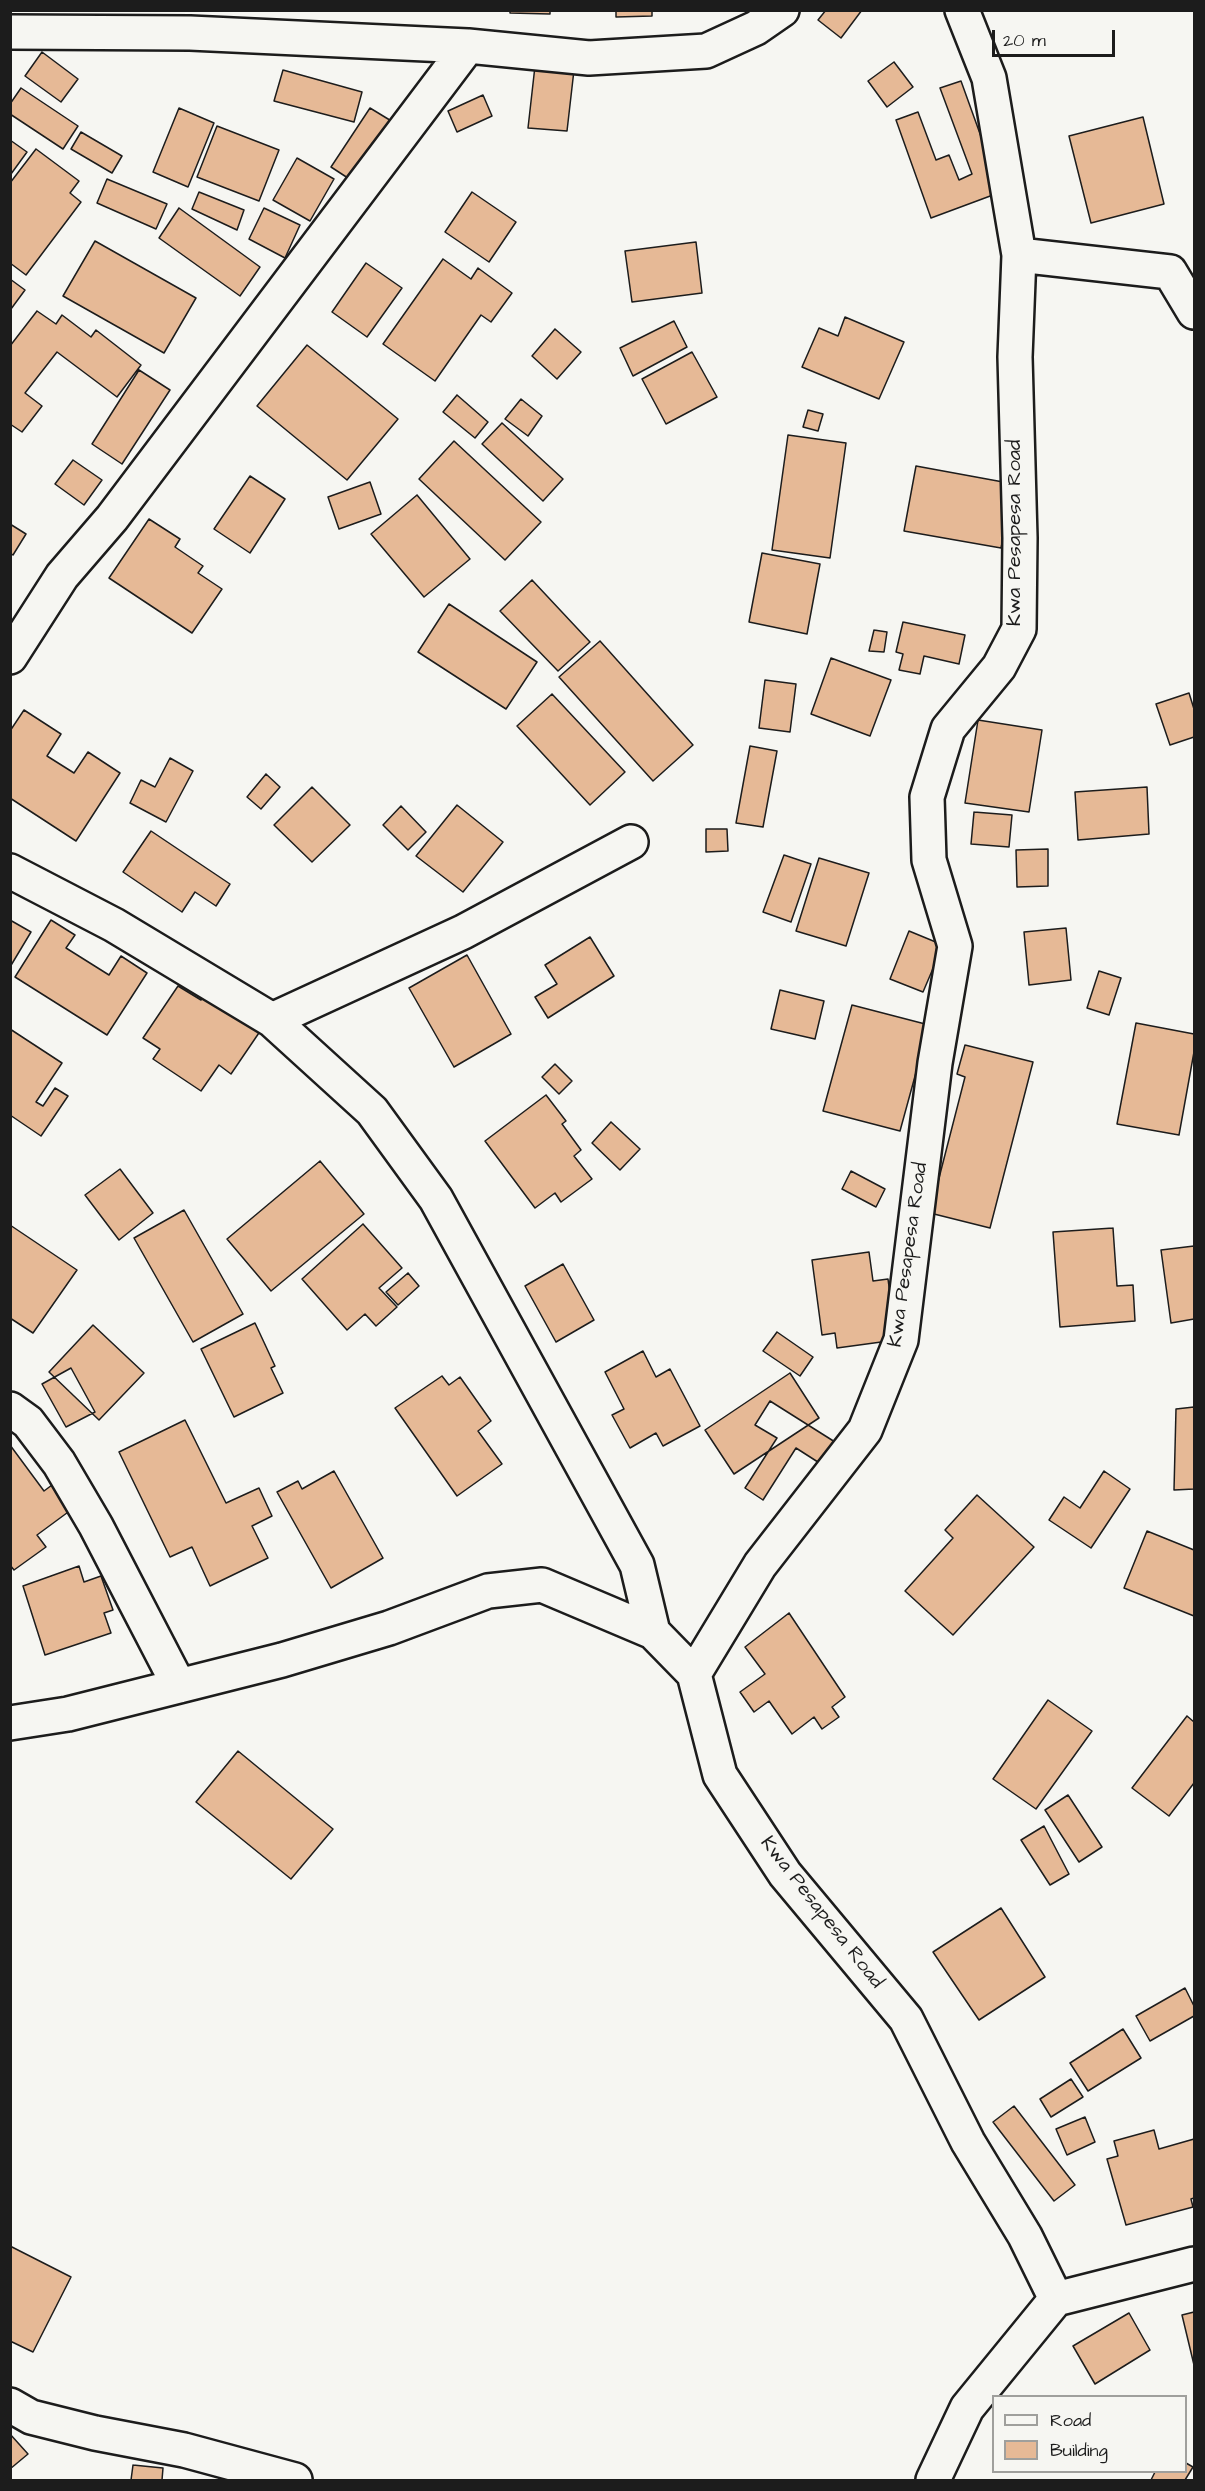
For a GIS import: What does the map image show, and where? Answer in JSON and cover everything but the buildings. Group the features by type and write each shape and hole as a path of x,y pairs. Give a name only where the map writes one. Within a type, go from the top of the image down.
{"street":[{"path":"10,32 190,33 468,46 589,58 706,51 756,28 782,10"},
{"name":"Kwa Pesapesa Road","path":"963,10 989,78 1019,255 1015,357 1020,538 1019,629 999,667 948,729 927,797 929,860 955,946 935,1063 901,1340 865,1430 759,1565 694,1674 720,1775 785,1874 906,2019 968,2142 1025,2236 1056,2298"},
{"path":"10,657 62,576 112,518 468,46"},
{"path":"1019,255 1170,272 1194,312"},
{"path":"272,1020 463,932 631,842"},
{"path":"10,871 114,925 272,1020 372,1111 436,1199 637,1565 653,1632"},
{"path":"10,1409 27,1422 59,1463 96,1526 179,1686"},
{"path":"10,1723 68,1714 282,1660 368,1635 488,1591 542,1585 653,1632 694,1674"},
{"path":"933,2481 967,2408 1056,2298 1194,2264"},
{"path":"10,2405 42,2420 184,2450 296,2481"}]}
